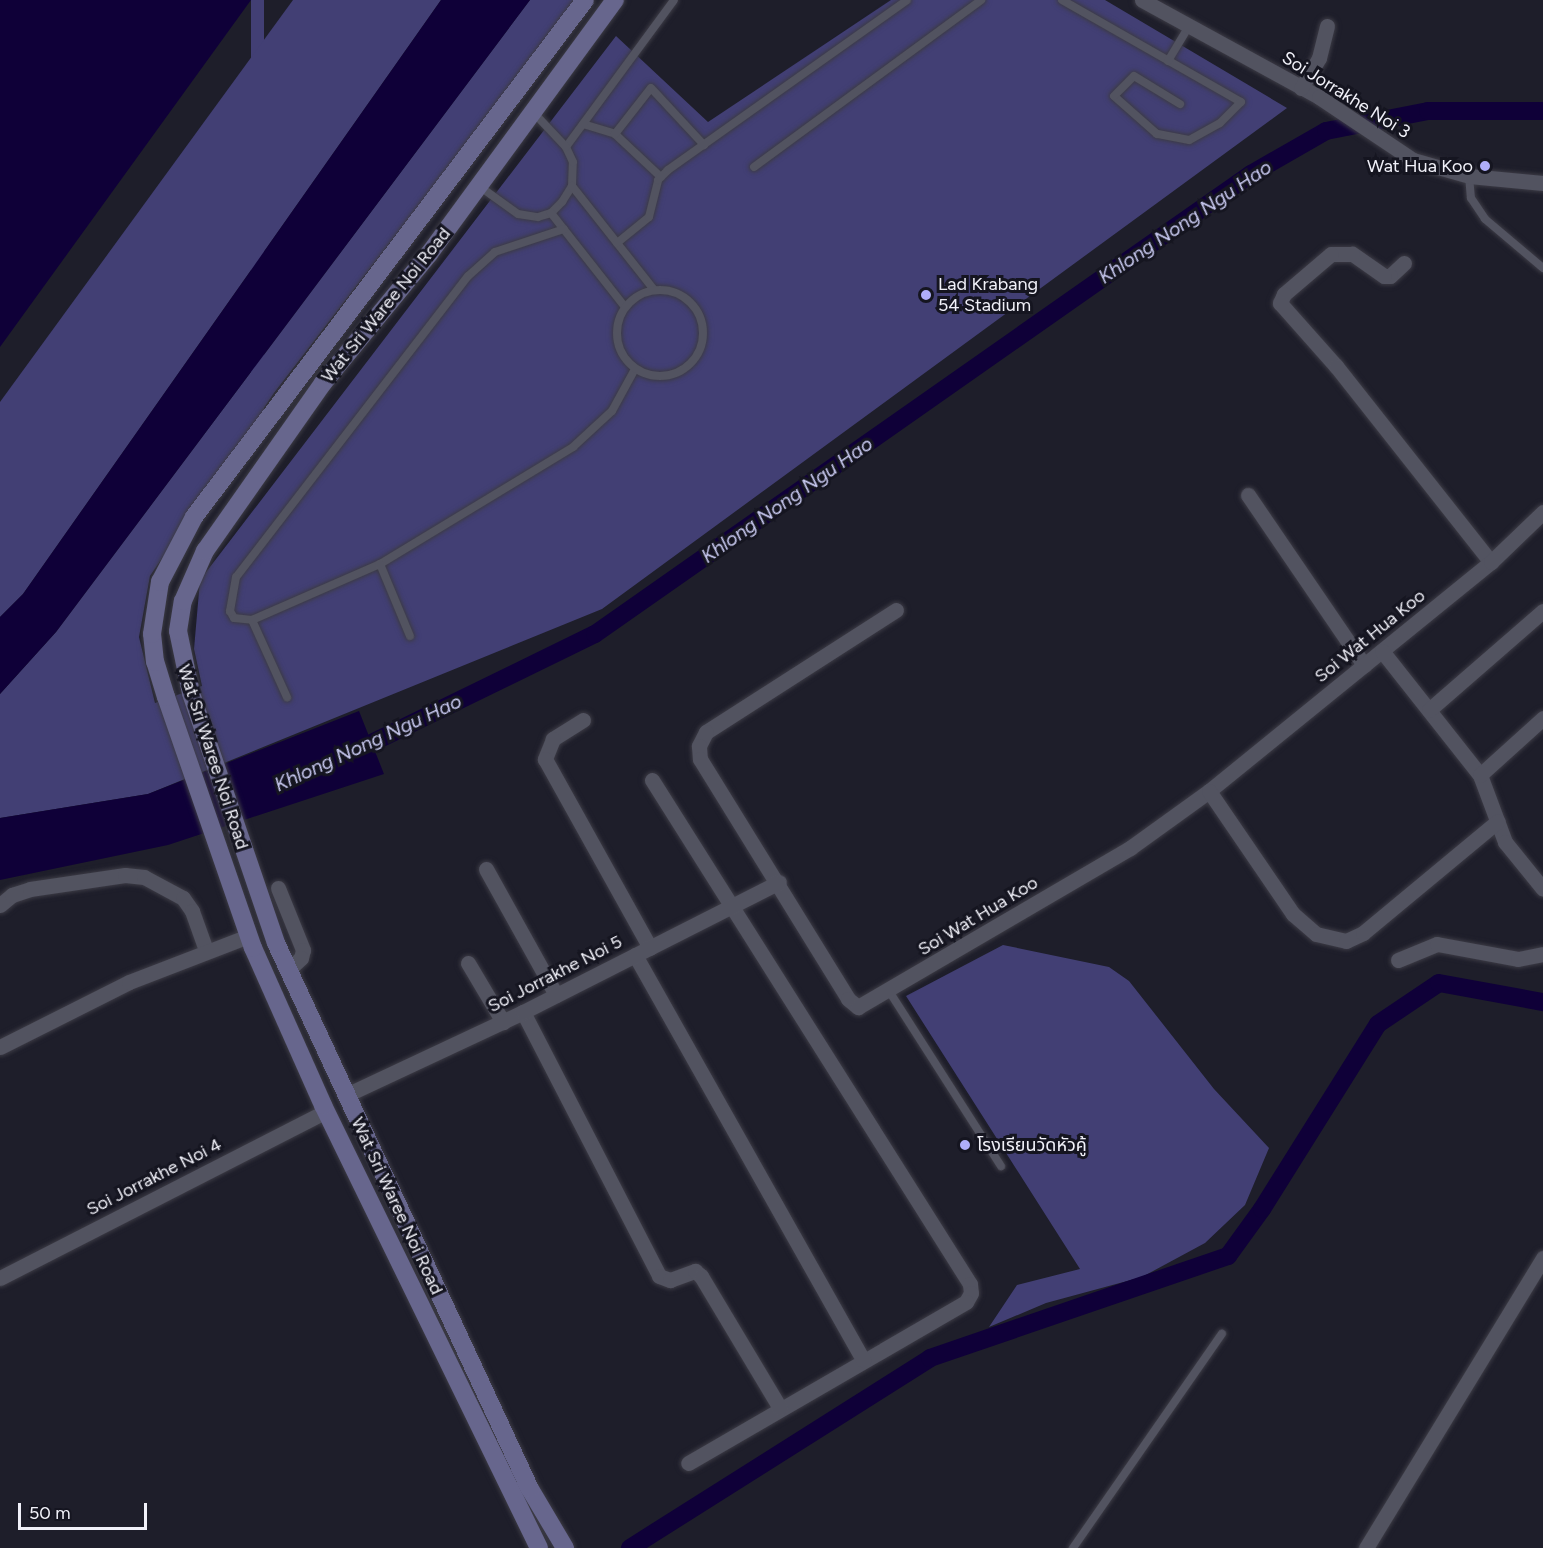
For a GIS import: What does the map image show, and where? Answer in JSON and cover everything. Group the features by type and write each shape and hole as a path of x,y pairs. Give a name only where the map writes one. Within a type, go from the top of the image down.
{"main road":[{"name":"Wat Sri Waree Noi Road","path":"539,1548 326,1111 246,929 166,697 155,662 152,633 160,582 170,557 194,518 303,369 459,171 585,0"},
{"name":"Wat Sri Waree Noi Road","path":"564,1545 531,1488 288,970 265,914 191,693 178,631 191,575 323,383 429,254 615,0"},
{"path":"326,1111 346,1095"}],"street":[{"name":"Soi Jorrakhe Noi 3","path":"1142,0 1319,97 1413,160 1469,176 1543,183"},
{"path":"1301,88 1318,58 1327,26"},
{"path":"1404,263 1390,276 1384,276 1352,254 1331,254 1284,294 1280,303 1336,366 1491,562"},
{"path":"1248,495 1364,665"},
{"name":"Soi Wat Hua Koo","path":"896,610 702,738 700,759 779,882 848,999 858,1007 1130,849 1209,791 1382,651 1491,562 1543,512"},
{"path":"1429,710 1543,611"},
{"path":"1382,651 1480,775 1514,856 1543,889"},
{"path":"1480,775 1543,718"},
{"path":"583,720 553,739 545,759 650,948"},
{"path":"652,780 970,1284 966,1302 688,1463"},
{"path":"1209,791 1293,914 1316,934 1346,941 1363,933 1498,821"},
{"path":"486,869 556,995"},
{"path":"0,905 12,895 30,890 124,875 144,877 183,898 192,911 206,950"},
{"name":"Soi Jorrakhe Noi 5","path":"346,1095 503,1022 779,882"},
{"path":"278,888 303,950 301,958 288,970"},
{"path":"0,1047 129,982 206,950 246,929"},
{"path":"1398,960 1437,944 1518,959 1543,954"},
{"path":"635,955 863,1360"},
{"path":"468,963 503,1022"},
{"path":"523,1012 659,1276 670,1280 695,1271 701,1276 780,1408"},
{"name":"Soi Jorrakhe Noi 4","path":"0,1278 326,1111"},
{"path":"1366,1548 1543,1258"}],"lane":[{"path":"567,147 674,0"},
{"path":"617,243 649,217 661,177 907,0"},
{"path":"754,167 981,0"},
{"path":"1062,0 1241,102 1220,123 1189,140 1157,134 1114,96 1134,76 1180,104"},
{"path":"1168,61 1189,26"},
{"path":"615,134 651,88 704,145"},
{"path":"479,186 518,214 538,217 551,213 572,186 573,162 567,147 533,112"},
{"path":"583,124 615,134 661,177"},
{"path":"1469,176 1471,198 1485,219 1543,268"},
{"path":"572,186 654,290"},
{"path":"551,213 625,307"},
{"path":"564,229 495,252 468,276 236,577 230,611 234,618 252,620 380,564 573,447 612,411 635,369"},
{"path":"654,290 673,292 689,300 700,315 704,334 699,352 688,366 671,375 653,376 635,369 623,356 617,340 618,323 625,307 638,296 654,290"},
{"path":"380,564 410,636"},
{"path":"252,620 287,698"},
{"path":"889,991 1001,1166"},
{"path":"1073,1548 1222,1334"}],"shaded area":[{"path":"251,0 264,0 264,428 251,428"},
{"path":"293,0 441,0 23,594 0,617 0,402"},
{"path":"530,0 577,0 274,393 150,576 139,637 155,703 202,686 194,649 200,580 616,36 708,122 891,0 1105,0 1287,108 602,609 148,794 0,818 0,694 56,632"},
{"path":"1003,945 1109,967 1129,981 1214,1089 1269,1148 1245,1205 1205,1243 1142,1277 1046,1303 989,1327 1017,1285 1080,1269 906,996"}],"water":[{"path":"0,0 251,0 0,347"},
{"path":"441,0 530,0 56,632 0,694 0,617 23,594"},
{"path":"359,711 384,774 168,845 0,880 0,818 148,794"}],"waterway":[{"name":"Khlong Nong Ngu Hao","path":"351,753 595,634 1251,174 1326,131 1428,111 1543,111"},
{"path":"630,1548 930,1358 1228,1256 1262,1209 1378,1024 1439,983 1543,1002"}],"place":[{"name":"Wat Hua Koo","path":"1485,166"},
{"name":"Lad Krabang 54 Stadium","path":"926,295"},
{"name":"โรงเรียนวัดหัวคู้","path":"965,1145"}]}
